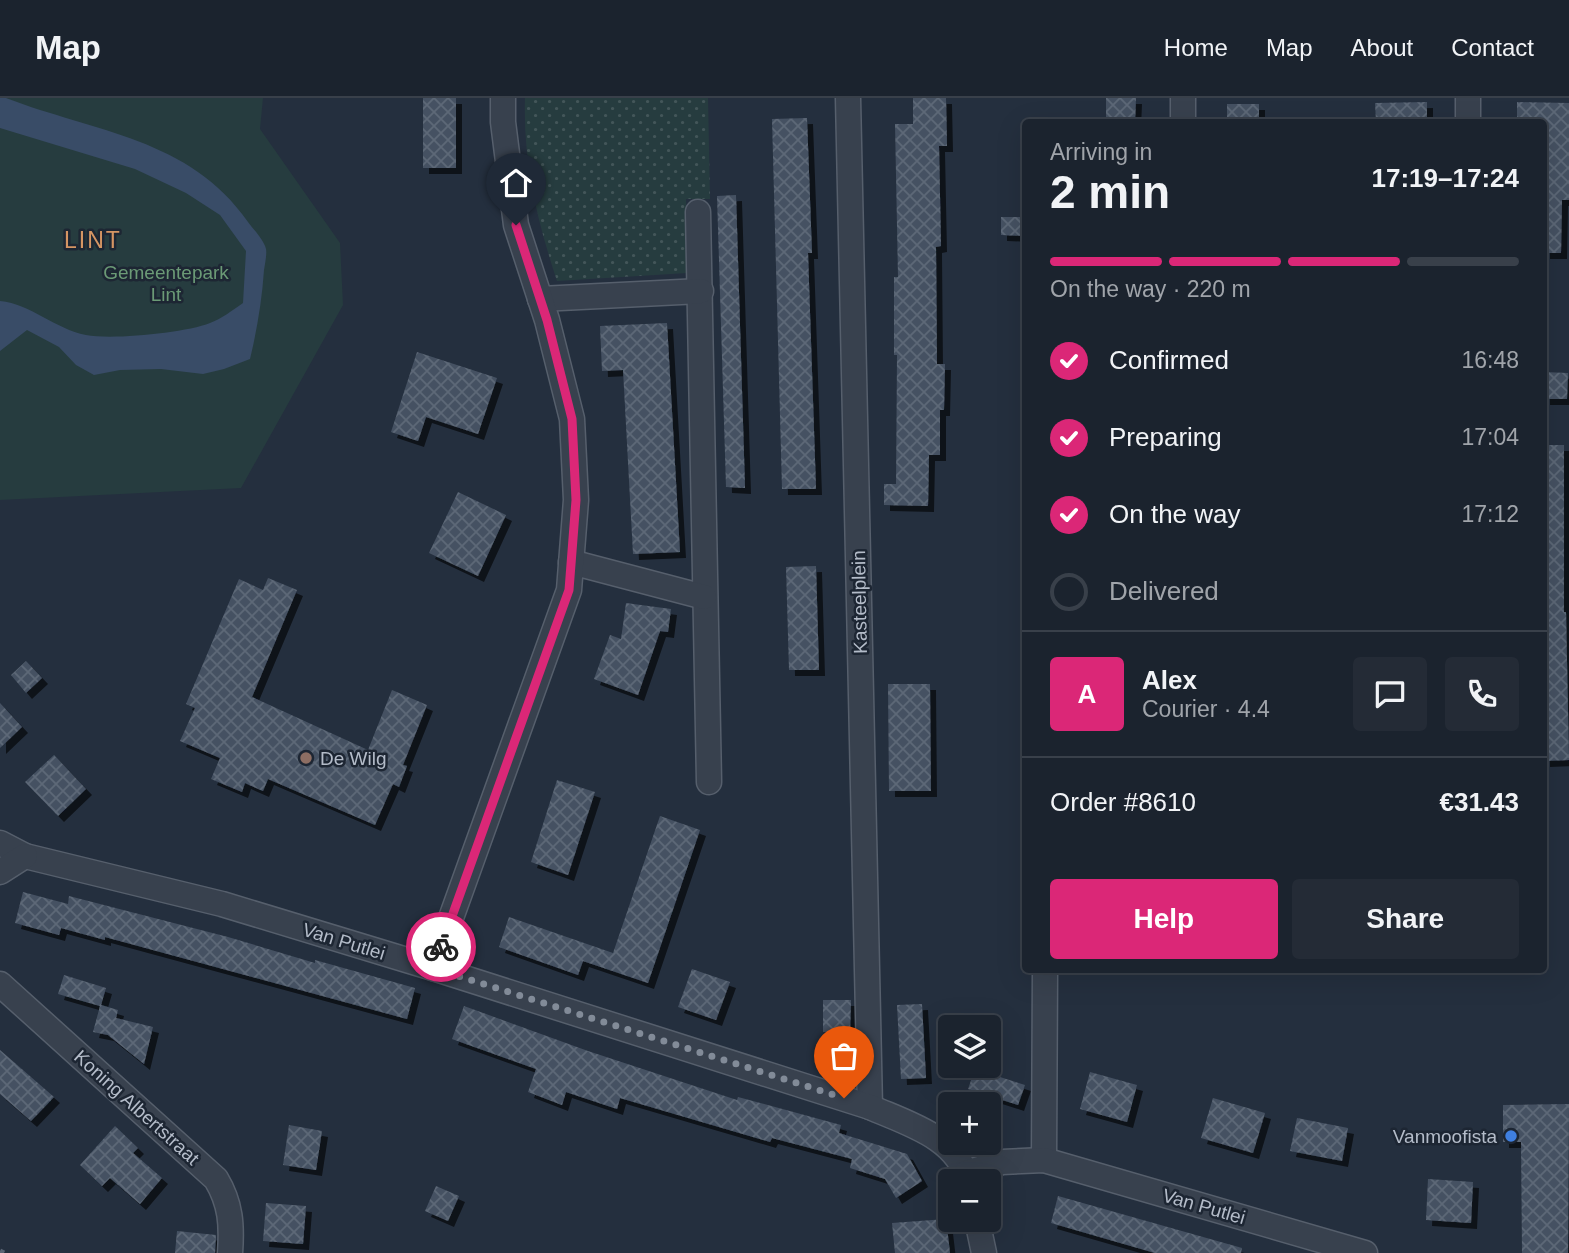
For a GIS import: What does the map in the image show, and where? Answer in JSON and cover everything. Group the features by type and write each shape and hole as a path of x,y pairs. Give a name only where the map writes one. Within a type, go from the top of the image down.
{"street":[{"path":"433,968 569,590 576,500 572,419 540,299 516,225 503,122 503,98"},
{"name":"Kasteelplein","path":"848,98 870,1107"},
{"path":"1183,98 1183,119"},
{"path":"1468,98 1468,119"},
{"path":"698,212 709,782"},
{"path":"540,299 701,291"},
{"path":"571,562 704,597"},
{"path":"0,844 25,856"},
{"path":"0,872 25,856"},
{"name":"Van Putlei","path":"25,856 222,904 870,1107 932,1135 951,1150 962,1169"},
{"path":"1044,1160 1045,973"},
{"name":"Koning Albertstraat","path":"2,990 49,1026 216,1179 226,1195 232,1217 230,1253"},
{"name":"Van Putlei","path":"986,1169 1002,1162 1044,1160 1365,1253"},
{"path":"979,1232 984,1253"}],"green space":[{"name":"Gemeentepark Lint","path":"0,98 263,98 260,129 340,243 343,305 241,488 0,500"},
{"path":"525,98 708,98 710,199 686,199 687,273 557,281 533,191 526,145"}],"water":[{"path":"0,98 138,141 198,172 225,194 266,249 261,304 250,359 203,374 161,369 120,370 94,375 76,365 59,347 27,330 0,351 0,301 22,307 64,328 86,335 167,333 210,323 243,303 246,251 220,215 186,193 135,169 0,128"}],"building":[{"path":"423,98 456,98 456,168 423,168"},
{"path":"913,98 946,98 947,146 939,146 941,246 936,247 937,364 945,364 944,410 940,410 940,455 929,455 928,506 884,505 884,484 896,484 897,355 894,355 894,277 898,277 895,124 913,124"},
{"path":"1106,98 1136,98 1135,119 1106,119"},
{"path":"1427,102 1427,119 1376,119 1375,103"},
{"path":"1517,102 1569,103 1569,200 1562,200 1561,253 1547,253 1547,119 1517,119"},
{"path":"1227,104 1259,104 1259,119 1227,119"},
{"path":"807,118 812,253 808,253 816,489 782,489 772,119"},
{"path":"736,195 745,488 726,487 717,196"},
{"path":"1001,217 1022,217 1022,236 1001,235"},
{"path":"667,323 680,552 633,554 623,370 602,371 600,326"},
{"path":"417,352 497,378 478,434 426,417 418,441 391,432"},
{"path":"1547,372 1568,373 1567,399 1547,399"},
{"path":"1547,445 1564,445 1564,612 1569,760 1547,761"},
{"path":"458,492 506,515 478,576 429,553"},
{"path":"816,566 819,670 789,670 786,567"},
{"name":"De Wilg","path":"268,578 297,590 252,697 368,750 392,690 427,705 403,765 407,766 399,787 393,784 375,825 268,779 263,791 245,783 242,792 211,779 220,758 180,741 195,708 186,704 239,579 263,590"},
{"path":"626,603 671,609 668,632 660,631 638,695 594,679 610,635 621,639"},
{"path":"26,661 42,678 26,693 11,675"},
{"path":"888,684 930,684 931,791 889,791"},
{"path":"0,703 22,727 0,748"},
{"path":"54,755 86,789 58,816 25,782"},
{"path":"557,780 595,792 568,875 531,862"},
{"path":"660,816 700,830 648,983 583,961 578,975 499,947 509,917 613,953"},
{"path":"23,892 68,904 69,896 415,988 407,1019 105,937 105,940 61,928 59,935 15,923"},
{"path":"692,969 730,982 716,1020 678,1007"},
{"path":"64,975 106,988 101,1005 118,1010 116,1018 153,1027 144,1064 108,1035 93,1032 100,1006 58,994"},
{"path":"823,1000 851,1000 850,1032 823,1032"},
{"path":"922,1004 926,1078 901,1079 897,1005"},
{"path":"464,1006 588,1051 737,1100 738,1097 841,1125 839,1133 907,1154 922,1181 896,1198 885,1179 850,1168 852,1159 772,1138 770,1142 620,1098 617,1109 566,1092 562,1105 528,1092 536,1069 452,1039"},
{"path":"0,1050 54,1097 31,1121 0,1094"},
{"path":"1090,1072 1137,1085 1127,1122 1080,1109"},
{"path":"1001,1077 1025,1085 1018,1105 1001,1100 1001,1092 977,1092 968,1089 972,1078"},
{"path":"1213,1098 1265,1113 1253,1153 1201,1138"},
{"path":"1569,1104 1568,1253 1522,1253 1521,1142 1503,1142 1503,1105"},
{"path":"1297,1118 1348,1128 1342,1161 1290,1151"},
{"path":"289,1125 322,1131 316,1170 283,1165"},
{"path":"115,1126 138,1148 133,1153 162,1178 140,1204 110,1178 102,1186 80,1165"},
{"path":"1428,1179 1473,1182 1471,1223 1426,1220"},
{"path":"436,1186 459,1196 448,1221 425,1211"},
{"path":"1058,1196 1242,1248 1241,1253 1155,1253 1051,1223"},
{"path":"266,1203 306,1206 303,1244 263,1241"},
{"path":"938,1220 938,1232 948,1232 950,1253 895,1253 892,1223"},
{"path":"177,1231 216,1235 215,1253 175,1253"}],"railway":[{"path":"0,1251 4,1253"}],"way so far":[{"path":"441,947 433,968 844,1098"}],"place":[{"name":"De Wilg","path":"306,758"},
{"name":"Vanmoofista","path":"1511,1136"}],"district":[{"name":"LINT","path":"93,240"}],"route":[{"path":"441,947 569,590 576,500 572,419 547,320 516,225"}]}
